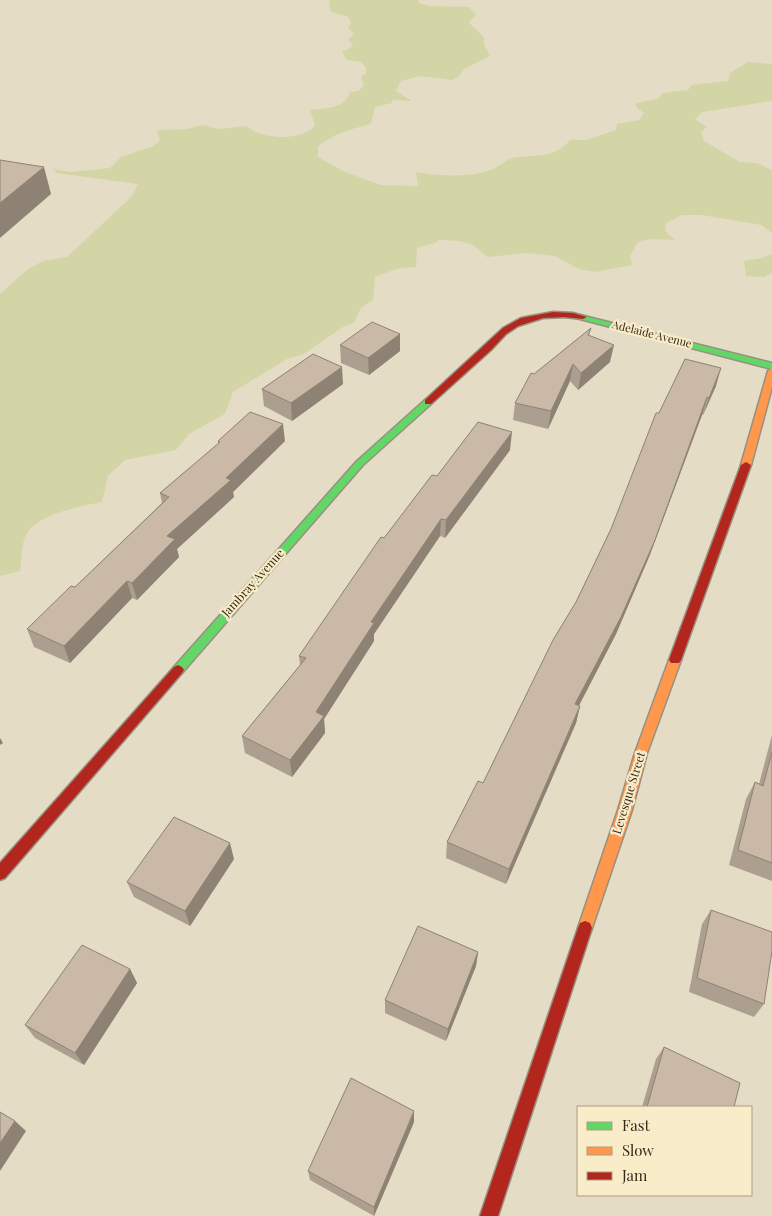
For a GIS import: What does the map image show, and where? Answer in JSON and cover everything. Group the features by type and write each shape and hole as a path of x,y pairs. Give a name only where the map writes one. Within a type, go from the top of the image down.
{"street":[{"name":"Adelaide Avenue","path":"530,318 558,314 593,319 719,350 772,366"},
{"name":"Jambray Avenue","path":"0,873 360,463 491,346 510,325 530,318"},
{"name":"Levesque Street","path":"489,1216 625,810 641,753 741,482 772,371"}],"green space":[{"path":"329,0 418,0 419,3 429,6 469,7 476,14 469,23 484,37 484,45 490,56 464,69 458,77 452,80 420,76 401,81 396,91 412,101 393,100 392,103 375,107 371,124 336,135 318,147 318,157 345,172 381,185 418,186 416,172 444,175 475,174 493,169 513,158 543,155 557,151 570,140 586,140 616,130 617,124 639,120 644,113 636,107 636,103 658,99 663,93 688,90 692,85 728,81 730,73 748,62 772,64 772,101 702,112 695,119 707,127 701,132 704,141 740,162 757,163 772,170 772,233 761,225 701,215 682,215 666,223 665,231 675,240 651,239 638,242 630,256 632,265 595,272 579,269 555,256 527,253 487,257 471,244 460,241 439,240 417,248 416,267 396,269 375,277 373,300 361,308 354,323 343,327 304,354 287,359 233,392 225,414 189,434 176,450 125,460 108,476 102,502 61,512 33,526 27,533 24,541 20,571 0,576 0,294 28,269 43,261 67,257 132,196 138,184 56,173 54,169 70,172 110,168 121,157 153,146 160,141 157,130 187,129 203,125 218,129 246,126 261,134 281,137 300,135 308,131 315,126 310,110 339,105 344,102 350,92 358,91 364,86 361,77 366,73 366,67 361,62 347,60 342,52 353,46 348,39 354,34 348,28 351,23 348,17 330,11"},
{"path":"772,254 772,273 764,277 746,276 744,261"}],"building":[{"path":"0,160 44,167 0,203"},
{"path":"372,322 400,334 368,358 340,345"},
{"path":"591,328 588,335 614,345 581,373 573,364 551,411 515,403 531,373 534,374"},
{"path":"313,354 342,367 291,403 262,389"},
{"path":"685,359 721,368 709,398 707,397 655,540 621,617 575,704 580,706 509,869 447,842 478,781 483,783 553,640 576,602 611,529 656,413 659,413"},
{"path":"250,412 283,424 226,478 231,480 167,536 175,539 132,583 127,581 64,646 27,629 71,586 75,587 169,497 160,493 220,442 218,441"},
{"path":"478,422 512,432 446,520 441,519 371,622 374,623 316,712 324,716 290,760 242,736 306,658 299,656 381,537 384,538 432,475 437,476"},
{"path":"772,752 772,863 738,850 755,782 763,786"},
{"path":"174,817 230,843 185,911 127,882"},
{"path":"711,910 772,932 772,951 764,1004 697,978"},
{"path":"418,926 478,952 448,1029 385,1000"},
{"path":"82,945 130,969 75,1053 25,1025"},
{"path":"664,1047 740,1083 734,1106 647,1106"},
{"path":"351,1078 414,1111 374,1207 308,1171"},
{"path":"0,1112 15,1121 0,1143"}],"traffic: fast":[{"path":"583,317 772,366"},
{"path":"178,670 360,463 428,402"}],"traffic: slow":[{"path":"746,465 772,371"},
{"path":"585,928 625,810 641,753 675,660"}],"traffic: jam":[{"path":"428,402 488,349 503,332 515,324 543,315 583,317"},
{"path":"675,660 746,465"},
{"path":"0,873 178,670"},
{"path":"489,1216 585,928"}]}
